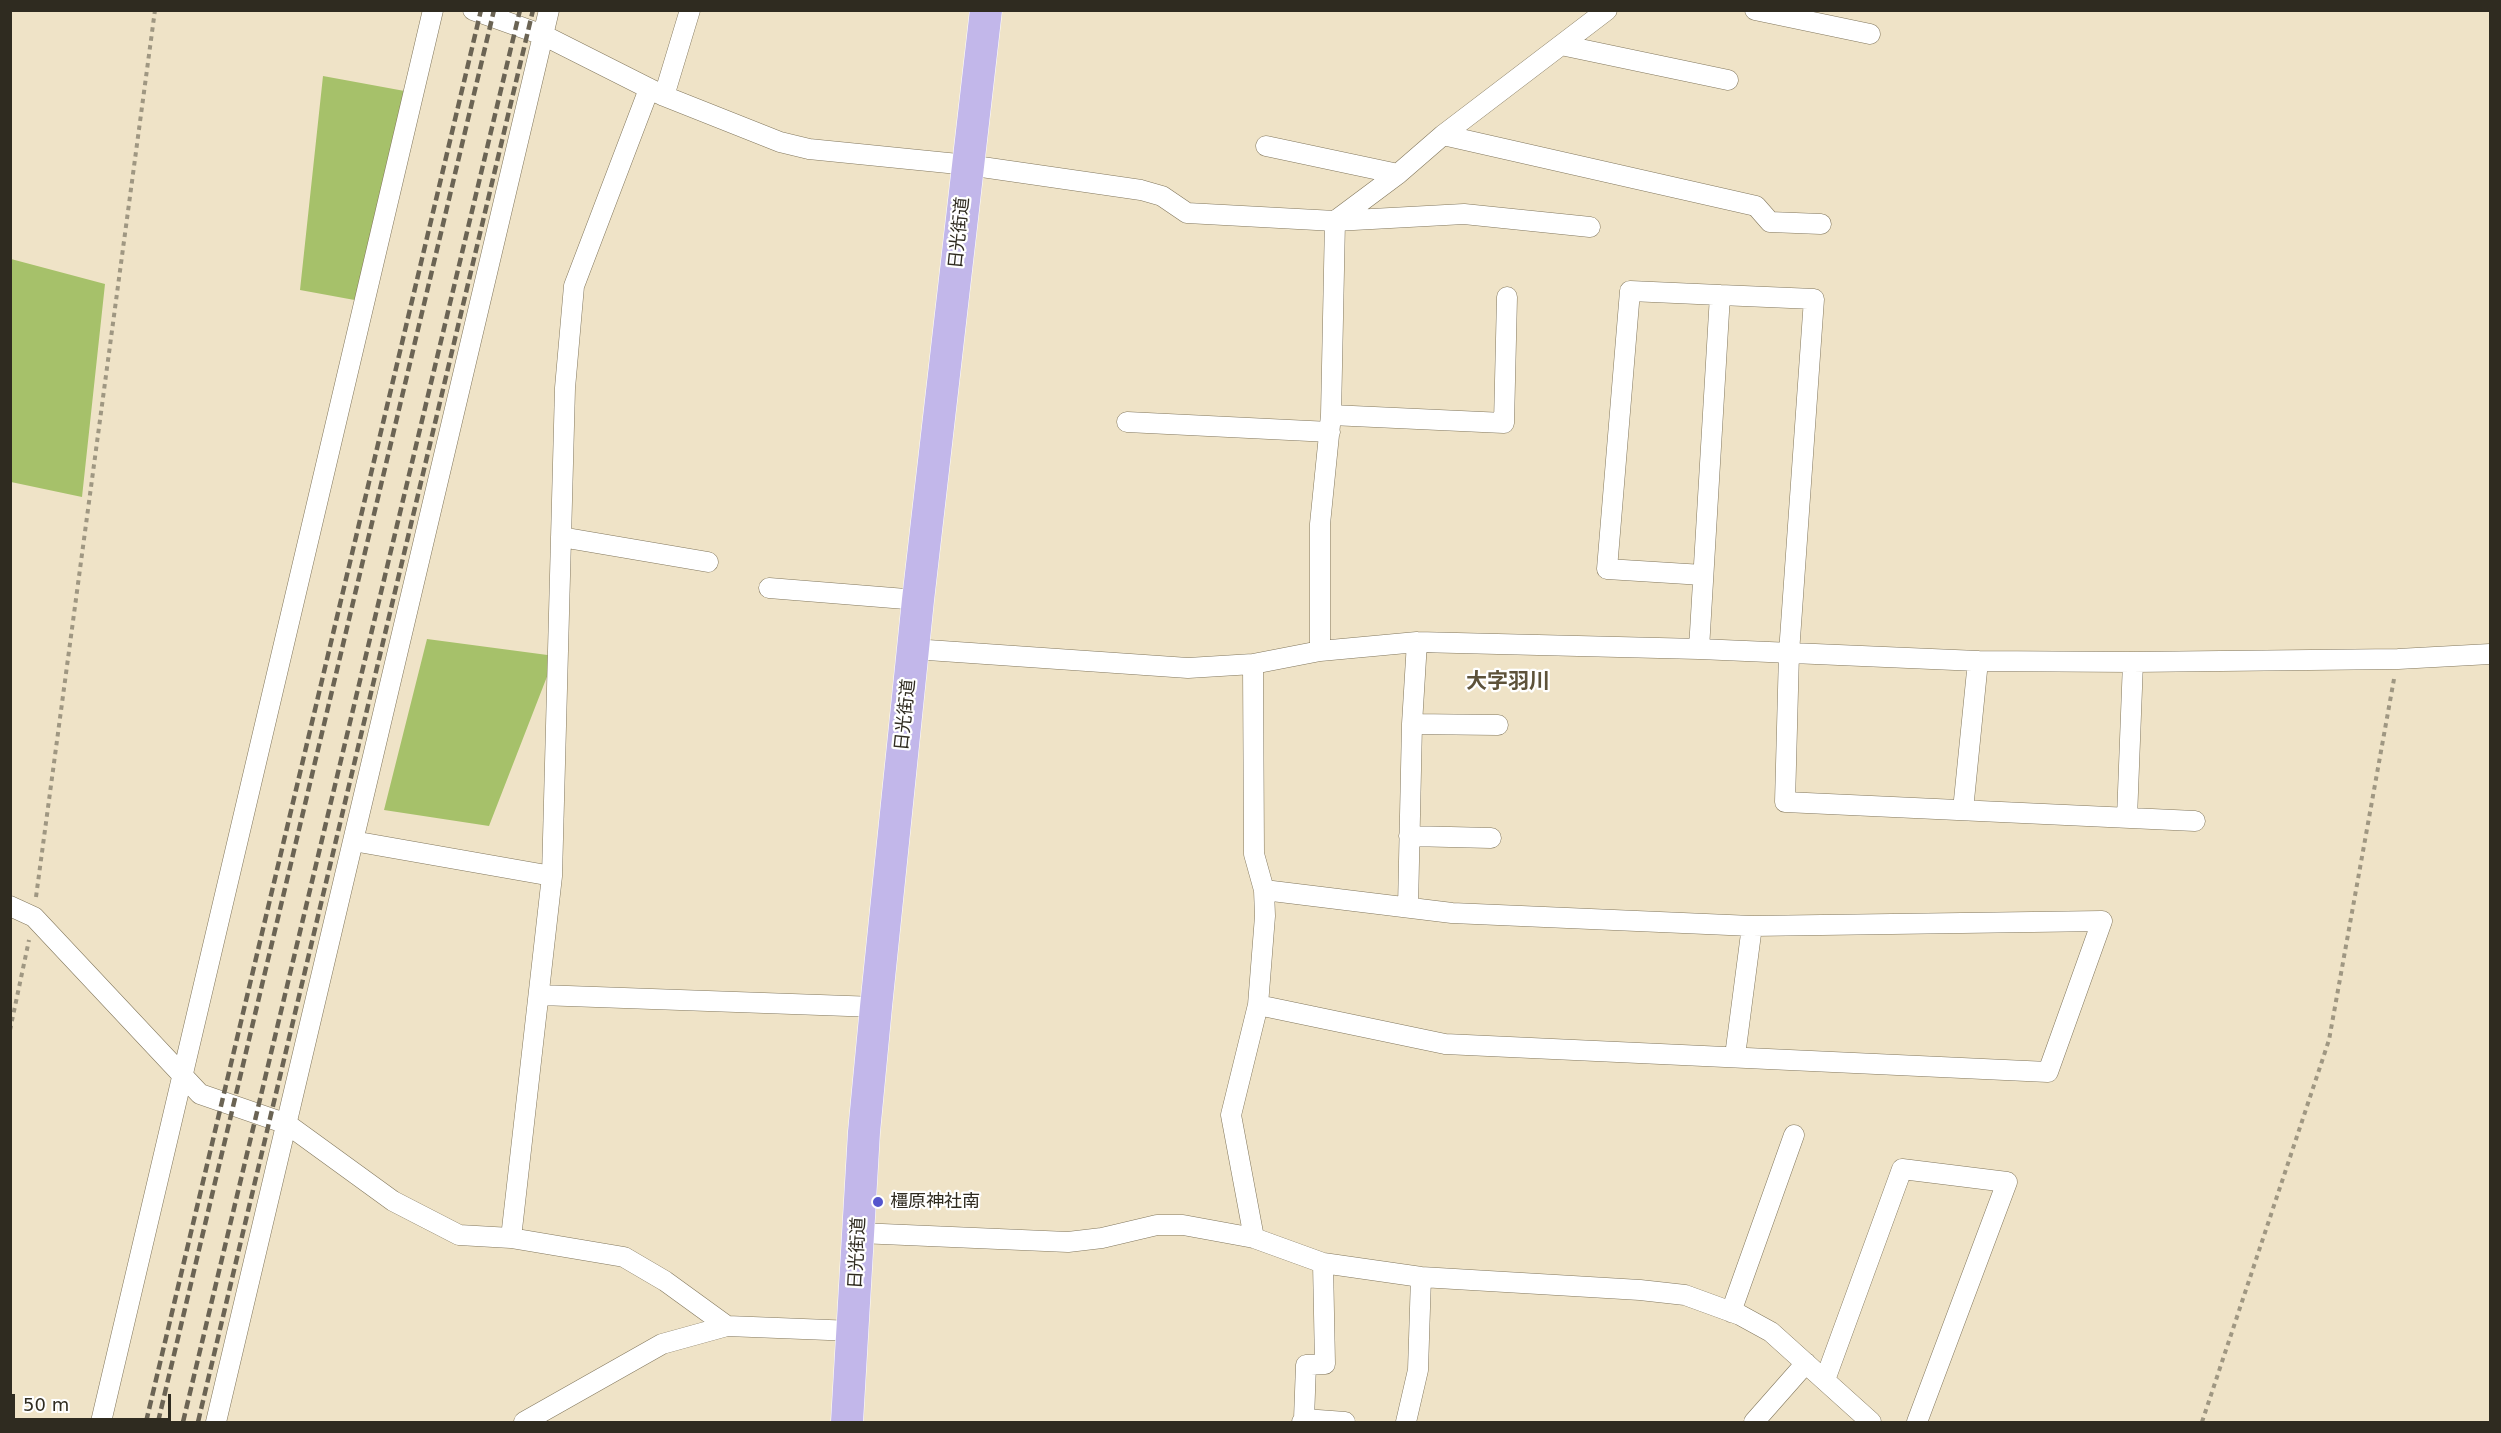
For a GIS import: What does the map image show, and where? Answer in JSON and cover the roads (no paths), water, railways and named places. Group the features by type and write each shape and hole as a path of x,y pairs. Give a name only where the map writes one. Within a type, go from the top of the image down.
{"highway":[{"name":"日光街道","path":"847,1422 864,1132 876,1007 918,600 986,10"}],"street":[{"path":"101,1422 433,10"},
{"path":"473,10 543,34 657,93 780,142 808,149 968,165 1141,190 1162,196 1187,213 1335,221 1464,214 1590,227"},
{"path":"216,1422 549,10"},
{"path":"511,1238 552,876 565,388 574,286 690,10"},
{"path":"1335,221 1607,10"},
{"path":"1755,10 1870,34"},
{"path":"1561,45 1728,80"},
{"path":"1443,135 1756,206 1770,222 1821,224"},
{"path":"1266,146 1398,174"},
{"path":"1320,651 1320,524 1330,424 1335,221"},
{"path":"1702,575 1607,569 1630,291 1814,299 1790,653 1785,802 2195,821"},
{"path":"1699,649 1720,295"},
{"path":"1127,422 1504,423 1507,297"},
{"path":"561,537 708,562"},
{"path":"769,588 918,600"},
{"path":"1408,907 1412,724 1417,642"},
{"path":"913,649 1188,668 1253,664 1320,651 1417,642 1699,649 1978,661 2398,659 2490,654"},
{"path":"1963,810 1978,661"},
{"path":"2127,818 2133,662"},
{"path":"1253,664 1254,854 1264,890 1265,916 1258,1005 1231,1115 1254,1239"},
{"path":"1412,724 1498,725"},
{"path":"1409,836 1491,838"},
{"path":"353,841 552,876"},
{"path":"1258,1005 1445,1044 2048,1072 2102,921 1752,926 1452,913 1264,890"},
{"path":"10,906 34,918 200,1094 287,1124 393,1202 459,1235 511,1238 624,1257 665,1281 727,1326"},
{"path":"1734,1056 1752,926"},
{"path":"540,996 876,1007"},
{"path":"1731,1312 1794,1135"},
{"path":"1825,1380 1902,1169 2007,1182 1917,1422"},
{"path":"859,1233 1068,1242 1102,1238 1157,1225 1183,1225 1254,1239 1323,1263 1421,1277 1640,1290 1685,1295 1731,1312 1771,1332 1872,1422"},
{"path":"1323,1263 1325,1364 1306,1365 1303,1421 1345,1422"},
{"path":"1406,1422 1418,1370 1421,1277"},
{"path":"524,1422 662,1344 727,1326 854,1331"},
{"path":"1754,1422 1806,1363"}],"railway":[{"path":"146,1422 481,10"},
{"path":"158,1422 494,10"},
{"path":"183,1422 520,10"},
{"path":"198,1422 533,10"}],"place":[{"name":"橿原神社南","path":"878,1202"}],"district":[{"name":"大字羽川","path":"1508,683"}]}
